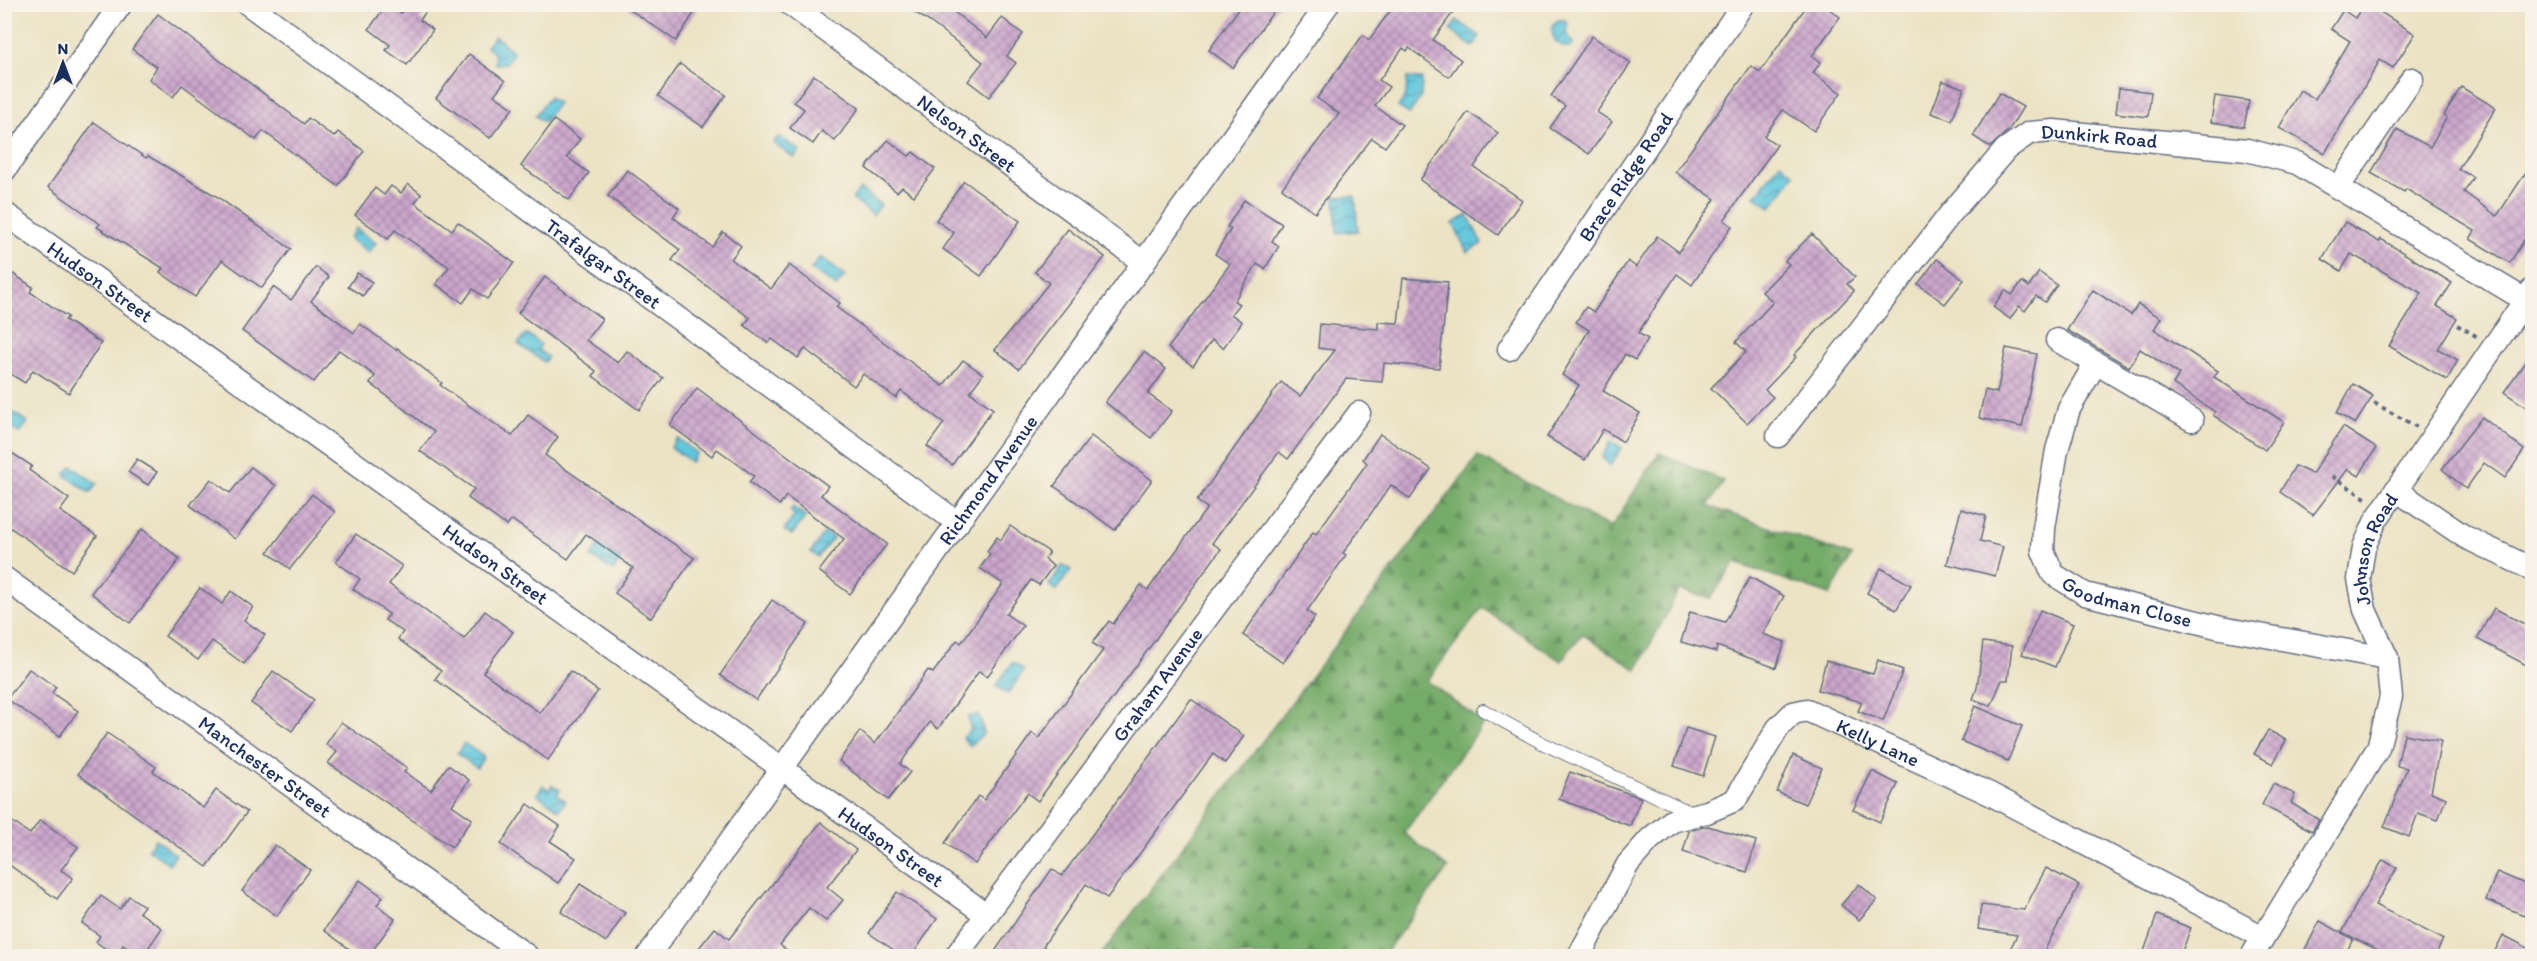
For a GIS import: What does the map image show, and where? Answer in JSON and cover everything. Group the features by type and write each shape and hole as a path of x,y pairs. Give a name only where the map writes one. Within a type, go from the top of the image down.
{"street":[{"path":"4,171 122,4"},
{"name":"Trafalgar Street","path":"248,4 958,523"},
{"name":"Nelson Street","path":"790,4 1144,263"},
{"name":"Richmond Avenue","path":"648,957 1328,4"},
{"name":"Brace Ridge Road","path":"1509,349 1743,4"},
{"path":"2338,188 2412,78"},
{"name":"Dunkirk Road","path":"1778,436 1951,213 2006,149 2029,133 2054,131 2247,150 2297,163 2529,295"},
{"name":"Hudson Street","path":"4,213 987,915"},
{"name":"Johnson Road","path":"2257,947 2378,748 2391,697 2387,658 2365,610 2359,579 2364,547 2383,509 2529,295"},
{"path":"2057,340 2192,420"},
{"name":"Goodman Close","path":"2095,364 2069,409 2057,450 2044,528 2043,551 2053,574 2085,594 2221,628 2387,658"},
{"name":"Graham Avenue","path":"956,957 1359,413"},
{"path":"2396,490 2465,537 2532,568"},
{"name":"Manchester Street","path":"4,578 527,957"},
{"name":"Kelly Lane","path":"1579,957 1628,864 1650,839 1672,821 1735,800 1778,728 1792,713 1807,710 1988,793 2257,947"}],"lane":[{"path":"1483,710 1542,743 1695,815"}],"path":[{"path":"2374,403 2433,436"},
{"path":"2332,476 2383,509"}],"green space":[{"path":"1659,453 1724,481 1708,506 1852,556 1830,595 1735,563 1710,599 1679,590 1637,670 1582,634 1561,661 1482,608 1427,681 1484,723 1404,833 1448,868 1383,956 1100,956 1478,456 1611,528"}],"water":[{"path":"1457,20 1480,36 1473,47 1450,30"},
{"path":"1558,20 1565,20 1568,25 1566,31 1573,43 1571,47 1561,46 1553,37 1553,24"},
{"path":"495,36 514,52 506,63 495,64 494,53 486,47"},
{"path":"1407,78 1422,79 1421,97 1409,114 1398,107 1406,95"},
{"path":"549,97 558,103 544,122 535,116"},
{"path":"779,136 800,151 794,158 773,143"},
{"path":"1780,163 1795,174 1771,207 1755,196"},
{"path":"860,189 881,205 873,215 852,199"},
{"path":"1355,196 1358,231 1337,233 1335,197"},
{"path":"1468,215 1482,244 1467,252 1453,223"},
{"path":"356,228 376,243 368,253 349,238"},
{"path":"820,257 845,276 836,287 811,269"},
{"path":"526,333 541,345 538,350 548,357 544,362 518,344"},
{"path":"4,407 28,422 20,434 5,423"},
{"path":"677,438 697,453 691,462 671,447"},
{"path":"1611,441 1622,448 1610,466 1602,457"},
{"path":"72,466 97,484 90,493 65,475"},
{"path":"793,507 806,516 792,535 784,530 795,515 790,511"},
{"path":"825,532 833,538 818,557 811,552"},
{"path":"599,545 621,560 613,571 591,556"},
{"path":"1063,565 1071,570 1056,591 1049,585"},
{"path":"1013,662 1024,670 1008,694 996,686"},
{"path":"979,714 984,733 970,746 963,738 971,730 968,717"},
{"path":"464,743 484,757 477,768 457,754"},
{"path":"543,785 549,790 552,785 560,790 557,795 566,801 559,810 537,794"},
{"path":"155,839 176,855 169,864 148,849"}],"building":[{"path":"387,4 401,13 408,4 431,4 420,20 433,30 407,65 386,50 390,45 369,29"},
{"path":"622,4 700,4 676,41"},
{"path":"902,4 944,4 987,38 1002,18 1023,34 1007,56 1016,63 989,97 968,81 983,62"},
{"path":"1242,4 1279,4 1233,68 1209,50"},
{"path":"1395,4 1459,4 1433,40 1461,60 1449,77 1409,48 1407,51 1403,48 1379,80 1389,87 1375,106 1402,125 1385,147 1372,138 1315,213 1282,188 1339,114 1317,98 1363,35 1369,40"},
{"path":"1808,4 1822,4 1840,17 1812,56 1821,62 1813,73 1841,93 1814,131 1783,110 1764,136 1777,145 1724,220 1732,226 1692,285 1677,274 1638,333 1648,339 1635,360 1625,354 1603,391 1640,413 1623,442 1603,429 1585,460 1547,437 1579,385 1562,375 1589,330 1576,322 1586,307 1594,312 1628,261 1636,267 1657,236 1679,252 1715,199 1675,172 1751,66 1760,72"},
{"path":"2364,4 2368,4 2415,34 2393,68 2380,60 2325,153 2279,128 2300,90 2315,99 2350,41 2331,29 2343,10 2355,18"},
{"path":"158,14 304,124 308,118 334,137 338,132 364,151 338,186 263,131 256,140 182,85 173,97 149,79 157,67 132,49"},
{"path":"1592,36 1631,63 1597,112 1612,122 1589,154 1550,128 1565,106 1551,96"},
{"path":"469,54 505,81 494,95 513,108 490,138 436,98"},
{"path":"680,64 726,95 703,127 658,96"},
{"path":"814,75 859,108 835,141 822,131 813,144 790,128 804,109 794,102"},
{"path":"1943,81 1964,88 1952,120 1931,113"},
{"path":"2461,87 2496,108 2458,169 2473,177 2464,192 2497,216 2532,163 2532,227 2510,263 2470,239 2475,231 2406,189 2404,192 2371,173 2397,129 2430,147 2447,117 2444,115"},
{"path":"2119,88 2151,92 2148,117 2116,113"},
{"path":"1999,93 2023,107 2009,130 1990,147 1973,136"},
{"path":"2215,96 2249,101 2244,127 2211,122"},
{"path":"1468,112 1498,133 1474,167 1522,200 1498,235 1420,180"},
{"path":"554,120 580,139 567,157 589,173 569,200 521,166"},
{"path":"94,122 146,158 148,156 216,196 291,249 262,288 222,260 195,297 160,272 163,268 97,227 100,224 48,187"},
{"path":"888,140 909,156 913,152 935,169 914,196 902,187 897,192 866,168"},
{"path":"627,170 679,208 673,217 712,247 723,232 741,246 731,259 771,289 789,265 840,303 836,307 943,386 963,360 983,374 970,392 993,409 952,465 927,446 944,423 901,391 896,398 863,374 854,386 805,349 798,358 772,339 768,343 744,325 750,318 672,260 680,250 608,196"},
{"path":"964,181 1020,221 981,276 943,249 954,233 936,220"},
{"path":"408,184 421,194 415,203 452,230 458,222 514,263 487,299 473,289 463,303 436,284 449,267 395,230 388,239 355,215 375,188 384,195 391,186 401,193"},
{"path":"1244,200 1282,224 1272,241 1279,246 1265,269 1257,264 1234,301 1239,304 1231,314 1242,322 1223,348 1212,340 1193,366 1168,348 1230,264 1215,254 1231,229 1227,227"},
{"path":"2345,222 2379,242 2381,239 2452,283 2437,306 2457,318 2438,349 2458,360 2447,380 2389,346 2422,293 2351,254 2341,271 2322,259"},
{"path":"1068,229 1105,257 1019,369 995,350 1049,283 1035,272"},
{"path":"1812,234 1855,277 1847,284 1854,291 1794,355 1796,357 1765,390 1773,397 1747,423 1711,388 1746,352 1736,342 1773,302 1762,292 1789,264 1785,261"},
{"path":"1937,259 1964,280 1945,304 1918,284"},
{"path":"316,267 329,277 311,301 354,333 360,324 396,350 397,348 442,383 440,385 512,436 528,415 558,437 545,455 694,558 651,618 615,593 633,568 586,534 568,559 512,520 507,526 468,498 474,489 420,451 434,432 370,383 375,376 339,350 314,382 242,331 273,287 291,300"},
{"path":"4,268 33,287 30,292 68,317 65,320 101,343 69,393 33,370 25,383 4,370"},
{"path":"2039,272 2057,285 2045,302 2036,296 2025,311 2019,306 2010,319 1993,307 2005,290 2012,295 2022,282 2029,287"},
{"path":"357,273 372,282 363,296 348,287"},
{"path":"545,277 602,319 586,340 618,363 627,351 663,378 639,410 593,376 596,371 518,313"},
{"path":"1403,278 1448,282 1439,368 1384,363 1382,382 1346,379 1288,459 1279,452 1212,543 1221,549 1038,801 1027,793 975,864 945,843 978,796 984,800 1032,733 1039,738 1103,650 1092,643 1109,621 1113,624 1141,585 1148,590 1207,508 1197,501 1281,382 1300,396 1335,350 1318,348 1320,324 1378,329 1378,322 1398,323"},
{"path":"2093,290 2131,315 2138,304 2161,318 2154,329 2218,371 2214,377 2284,422 2265,450 2213,415 2215,412 2173,384 2179,374 2140,349 2129,367 2067,330"},
{"path":"2006,348 2037,354 2022,427 1979,418 1985,390 1997,393"},
{"path":"1144,352 1166,369 1148,394 1172,411 1151,438 1105,402"},
{"path":"2532,352 2532,411 2504,392"},
{"path":"2353,384 2373,396 2355,424 2337,413"},
{"path":"697,388 828,486 821,495 887,544 850,594 819,571 844,539 786,496 780,505 749,482 754,476 717,449 712,456 670,425"},
{"path":"2482,417 2524,450 2505,478 2484,463 2466,489 2442,469"},
{"path":"2343,427 2376,448 2359,476 2348,469 2313,515 2280,492 2295,466 2312,474"},
{"path":"1380,434 1431,469 1410,499 1391,485 1343,553 1346,555 1307,611 1315,617 1283,663 1243,635 1313,532 1316,534 1367,463 1363,459"},
{"path":"1091,436 1152,480 1115,530 1054,486"},
{"path":"4,448 32,466 29,470 69,499 60,511 97,536 72,571 4,523"},
{"path":"137,459 157,472 148,485 128,472"},
{"path":"251,467 276,486 235,539 190,505 211,479 230,493"},
{"path":"312,494 335,512 290,569 268,552"},
{"path":"1961,509 1986,516 1980,541 2003,547 1995,576 1947,564"},
{"path":"1010,526 1049,552 1045,559 1053,566 1039,585 1031,580 1006,614 1023,626 987,677 979,671 938,729 930,722 900,764 910,772 888,800 839,761 860,731 875,744 928,670 933,673 957,640 961,643 1003,584 980,568 990,554 987,551 997,537 1001,540"},
{"path":"142,529 180,559 130,623 91,593"},
{"path":"356,534 402,566 389,584 464,639 485,611 513,632 483,672 540,713 570,671 598,691 548,760 435,679 441,671 398,639 403,632 385,620 389,614 353,589 360,579 336,562"},
{"path":"1881,568 1911,585 1896,610 1867,593"},
{"path":"1750,577 1784,596 1763,634 1785,642 1776,668 1717,646 1716,652 1681,642 1690,612 1725,622"},
{"path":"200,588 222,604 231,591 253,607 244,620 265,635 244,664 212,641 198,660 165,636"},
{"path":"772,600 808,624 756,700 720,675"},
{"path":"2494,608 2532,628 2532,668 2477,639"},
{"path":"2040,610 2073,624 2055,667 2022,654"},
{"path":"1983,642 2012,646 2008,680 2002,680 1991,706 1973,699 1977,688"},
{"path":"1878,660 1903,670 1883,721 1858,711 1862,702 1818,690 1826,661 1873,674"},
{"path":"29,669 56,687 52,693 78,711 60,736 7,699"},
{"path":"273,671 314,700 292,731 251,703"},
{"path":"1191,699 1244,736 1225,763 1213,754 1107,898 1086,884 1043,946 1058,957 991,957 1052,869 1062,876"},
{"path":"1975,706 2022,726 2008,761 1961,741"},
{"path":"341,722 407,768 404,772 431,790 448,765 469,780 452,805 472,819 452,847 328,763 337,752 326,744"},
{"path":"1686,728 1715,737 1703,776 1674,766"},
{"path":"2268,730 2286,740 2273,764 2254,754"},
{"path":"107,733 156,767 153,771 203,808 216,790 247,812 207,867 78,774"},
{"path":"2404,734 2441,741 2431,792 2446,798 2438,820 2418,813 2409,837 2384,827 2407,768 2397,766"},
{"path":"1793,755 1822,768 1805,804 1777,792"},
{"path":"1872,771 1898,784 1880,822 1853,810"},
{"path":"1570,772 1641,798 1630,826 1559,799"},
{"path":"2273,784 2295,794 2291,803 2319,820 2312,831 2262,805"},
{"path":"528,804 560,826 550,841 576,858 558,883 501,844"},
{"path":"4,816 30,834 40,820 78,847 61,870 73,878 57,899 4,861"},
{"path":"821,822 856,850 827,887 843,900 826,921 809,908 780,945 795,957 710,957 699,948 715,928 729,939"},
{"path":"1708,826 1756,841 1747,872 1683,852 1689,831"},
{"path":"275,845 310,870 277,916 242,891"},
{"path":"2383,860 2397,868 2375,905 2443,939 2435,957 2393,957 2342,933 2360,897"},
{"path":"2046,868 2079,885 2041,957 2006,957 2017,935 1978,929 1981,905 2024,910"},
{"path":"2497,872 2532,887 2532,895 2524,915 2486,900"},
{"path":"360,880 383,897 377,905 395,919 368,957 360,957 324,930"},
{"path":"580,884 625,913 606,942 561,912"},
{"path":"1859,884 1877,900 1859,920 1841,905"},
{"path":"897,892 937,919 911,957 904,957 869,933"},
{"path":"101,896 120,909 129,896 144,906 139,912 162,928 142,957 123,945 116,956 96,942 100,936 82,923"},
{"path":"2157,915 2191,928 2180,957 2142,957"},
{"path":"2320,921 2353,939 2344,957 2301,957"},
{"path":"2503,935 2532,950 2532,957 2492,957"}]}
